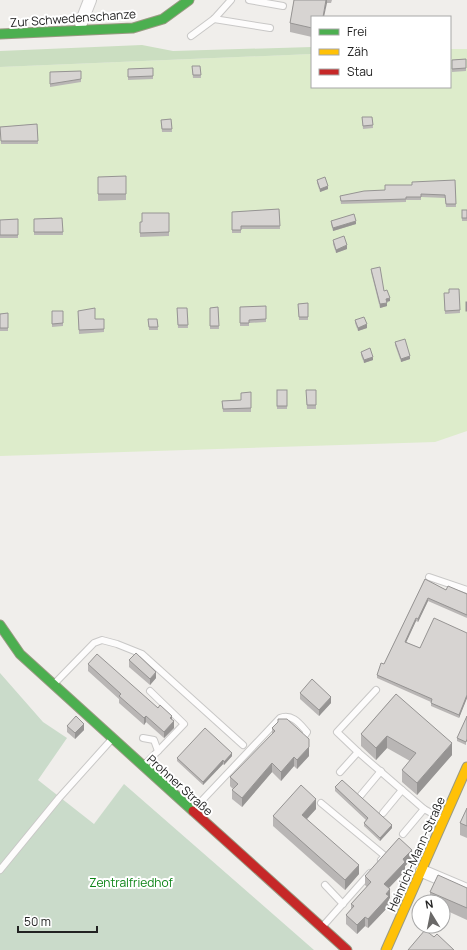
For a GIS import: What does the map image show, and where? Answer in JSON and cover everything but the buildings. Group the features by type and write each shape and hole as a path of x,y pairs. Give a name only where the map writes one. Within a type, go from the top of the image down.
{"main road":[{"name":"Zur Schwedenschanze","path":"0,34 133,28 163,19 189,0"},
{"name":"Prohner Straße","path":"1,629 20,654 53,685 113,738 192,812 347,950"},
{"name":"Heinrich-Mann-Straße","path":"386,950 467,767"}],"street":[{"path":"82,24 90,0"},
{"path":"422,871 467,890"}],"lane":[{"path":"191,36 214,19 231,0"},
{"path":"249,0 283,6"},
{"path":"214,19 270,28"},
{"path":"429,577 467,590"},
{"path":"53,685 94,643 102,640 117,644 142,654 243,745"},
{"path":"376,690 337,732 424,809 444,820"},
{"path":"143,767 184,724 150,691"},
{"path":"192,812 280,718 289,716 295,719 307,732 305,735"},
{"path":"0,870 59,798 113,738"},
{"path":"143,738 154,740 158,751"},
{"path":"340,772 358,752"},
{"path":"361,795 381,772"},
{"path":"383,813 402,790"},
{"path":"321,803 385,856 321,927"},
{"path":"403,834 424,809"},
{"path":"325,885 343,904"}],"green space":[{"path":"142,45 173,51 311,47 311,54 0,67 0,51"},
{"path":"451,49 467,49 467,431 435,442 0,456 0,67 311,54 311,88 451,88"},
{"name":"Zentralfriedhof","path":"0,673 43,722 67,738 38,780 94,824 124,784 314,950 0,950"}],"traffic: fast":[{"path":"0,34 133,28 163,19 189,0"},
{"path":"0,625 20,654 193,811"}],"traffic: slow":[{"path":"386,950 467,767"}],"traffic: jam":[{"path":"193,811 347,950"}]}
